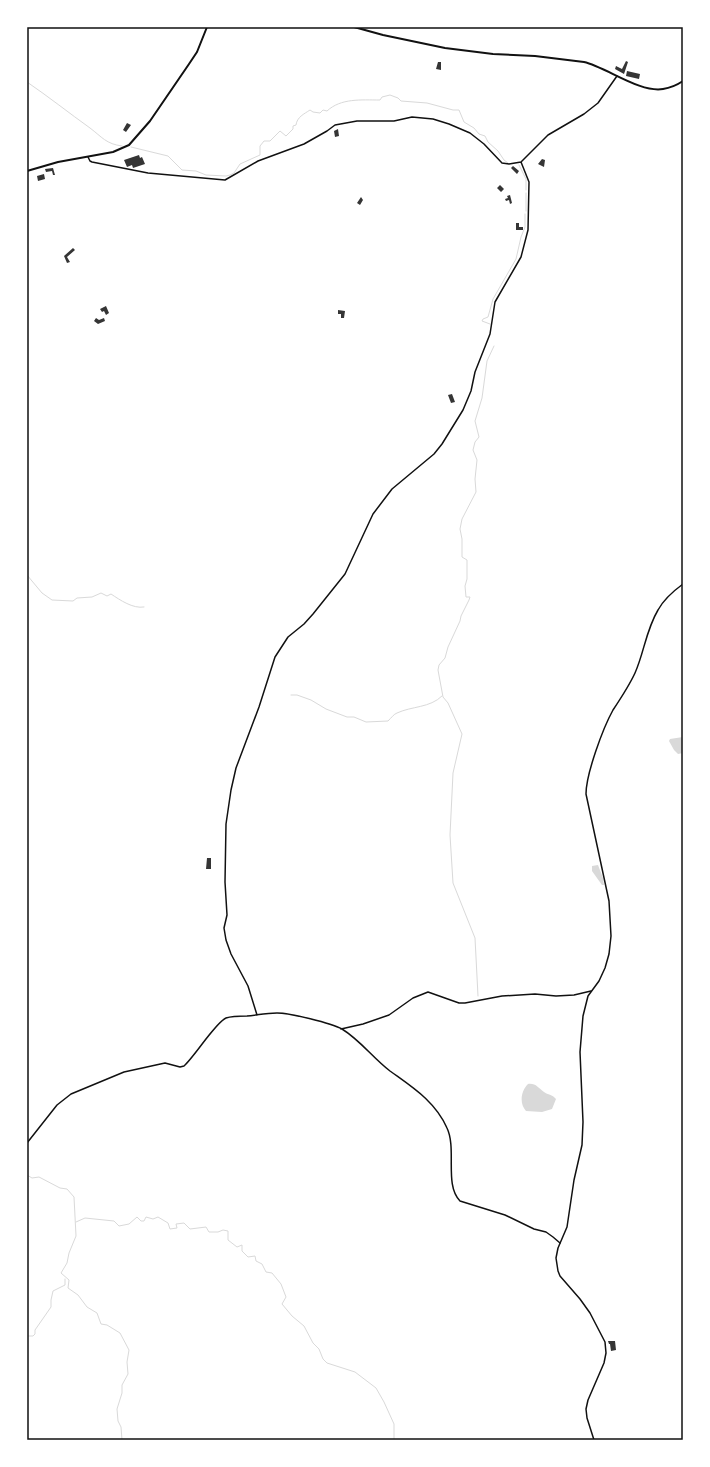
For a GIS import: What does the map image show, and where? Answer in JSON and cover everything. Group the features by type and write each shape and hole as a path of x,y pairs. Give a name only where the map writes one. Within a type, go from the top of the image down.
{"main road":[{"path":"27,171 58,162 88,158 119,151 136,139 189,64 207,27"},
{"path":"354,27 383,36 445,48 584,62 647,87 658,89 669,88 683,82"}],"street":[{"path":"88,158 92,162 136,171 225,180 258,161 308,142 335,125 356,121 394,121 406,117 415,117 433,119 449,124 470,134 484,144 502,163 509,164 522,162 548,135 584,114 598,103 617,76"},
{"path":"257,1015 248,986 231,954 224,928 227,914 225,882 226,824 236,768 259,707 269,671 278,651 288,637 304,624 313,614 345,574 373,514 392,489 434,454 463,410 471,391 475,372 490,334 494,319 494,305 517,264 528,230 529,182 522,162"},
{"path":"594,1440 586,1418 586,1409 588,1400 604,1363 606,1346 602,1333 590,1313 563,1280 558,1271 556,1258 560,1243 567,1227 574,1180 582,1145 583,1122 580,1052 586,1004 591,991 601,978 607,963 611,944 612,927 609,901 586,794 587,781 607,723 635,672 655,616 668,596 683,584"},
{"path":"342,1029 363,1024 389,1015 413,998 428,992 459,1003 466,1003 502,996 535,994 556,996 574,995 591,991"},
{"path":"27,1143 57,1105 66,1097 124,1072 166,1063 180,1067 184,1066 222,1020 231,1017 277,1013 286,1014 342,1029 381,1064 426,1098 442,1118 447,1128 451,1141 453,1188 460,1201 505,1215 534,1229 546,1232 560,1243"}],"shaded area":[{"path":"683,737 683,753 678,754 669,741 670,739"},
{"path":"598,865 604,885 602,885 592,871 592,866"},
{"path":"528,1084 535,1085 556,1099 552,1109 542,1112 526,1111 522,1104 522,1094"}],"building":[{"path":"626,61 628,62 624,74 615,69 616,66 622,69"},
{"path":"438,62 441,62 441,70 436,69"},
{"path":"627,71 640,74 639,79 626,76"},
{"path":"127,123 131,125 126,132 123,130"},
{"path":"338,129 339,136 335,137 334,131"},
{"path":"139,155 140,158 142,157 145,164 133,168 132,165 127,167 124,160"},
{"path":"542,159 545,160 544,167 538,164"},
{"path":"513,166 519,171 517,174 511,168"},
{"path":"53,168 55,175 53,175 52,171 46,172 45,169"},
{"path":"44,174 45,179 38,181 37,176"},
{"path":"500,185 504,189 501,192 497,188"},
{"path":"510,195 512,203 510,204 509,200 506,201 505,199"},
{"path":"361,197 363,200 360,205 357,203"},
{"path":"516,223 519,223 519,227 523,227 523,230 516,230"},
{"path":"73,248 75,250 67,257 70,262 67,263 64,256"},
{"path":"106,306 109,313 106,315 104,311 102,312 100,309"},
{"path":"338,310 345,311 344,318 341,318 341,314 338,314"},
{"path":"96,318 99,320 104,318 105,321 98,324 94,321"},
{"path":"452,394 455,402 451,403 448,395"},
{"path":"207,858 211,858 211,869 206,869"},
{"path":"608,1341 615,1341 616,1350 611,1351"}],"waterway":[{"path":"27,82 104,140 112,144 122,146"},
{"path":"131,147 168,156 182,170 196,171 206,175 226,176 234,173 240,164 260,155 260,146 264,141 270,141 280,131 286,136 293,129 293,126 296,125 299,118 310,110 320,113 323,110 327,111 345,102 380,100 382,97 390,95 401,101 427,103 453,110 459,110 464,122 474,128 479,134 485,136 488,142 508,163"},
{"path":"519,165 526,179 526,190"},
{"path":"526,193 526,211"},
{"path":"490,324 482,321 488,317 493,299 516,259 525,227 525,214"},
{"path":"478,996 475,938 453,883 450,835 453,773 462,734 448,703 443,697 438,670 439,665 445,658 448,647 470,597 466,597 465,586 467,579 467,560 462,557 462,539 460,529 462,519 476,492 475,479 477,460 473,450 475,442 479,437 475,421 482,398 487,361 494,346"},
{"path":"27,575 42,593 52,600 73,601 77,598 92,597 101,593 107,596 111,594 135,607 144,607"},
{"path":"291,695 297,695 311,700 326,709 366,722 388,721 396,714 432,703 442,696"},
{"path":"27,1175 32,1178 39,1177 60,1188 67,1189 74,1197 76,1236 69,1253 67,1263 61,1273 69,1280 68,1288 78,1295 87,1307 97,1313 101,1324 107,1325 120,1333 129,1350 127,1362 128,1374 122,1385 122,1393 117,1409 122,1440"},
{"path":"76,1222 85,1218 114,1221 119,1226 129,1224 137,1217 141,1221 144,1221 146,1217 153,1219 158,1217 168,1223 170,1229 177,1228 176,1224 184,1223 190,1229 206,1227 209,1232 218,1232 223,1230 228,1231 228,1240 237,1247 242,1245 242,1251 248,1257 255,1256 256,1261 262,1264 266,1272 272,1273 281,1284 286,1297 282,1304 292,1316 304,1326 313,1343 319,1349 323,1359 327,1363 355,1372 376,1388 394,1424 394,1440"},
{"path":"27,1336 33,1336 35,1334 35,1330 51,1307 53,1291 65,1285 65,1279"}]}
